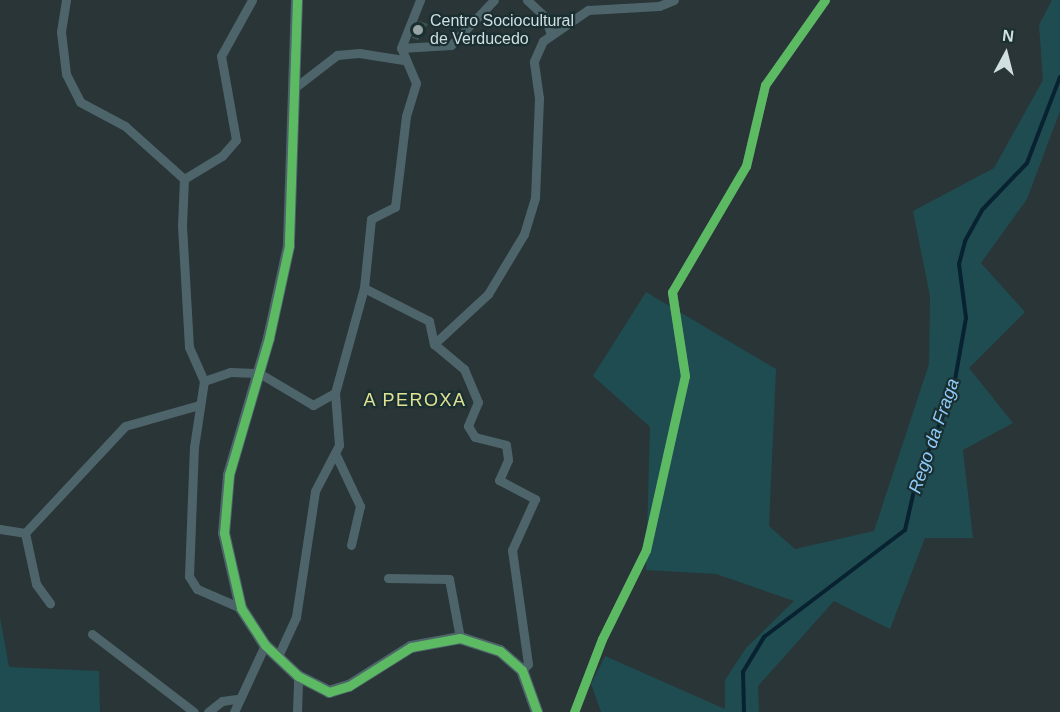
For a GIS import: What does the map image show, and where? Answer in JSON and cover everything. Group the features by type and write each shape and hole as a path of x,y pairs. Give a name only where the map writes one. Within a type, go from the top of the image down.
{"street":[{"path":"66,0 61,32 66,74 80,102 125,126 184,179 189,347 204,381 199,405 189,576 197,589 241,608"},
{"path":"184,179 222,156 236,140 221,57 252,0"},
{"path":"297,0 289,246 259,373 229,475 224,533 241,608 265,645 279,654 298,676 329,692 349,687 411,646 460,638 500,651 522,670 537,712"},
{"path":"403,60 401,48 420,0"},
{"path":"401,48 451,45 494,0"},
{"path":"527,0 545,17 551,34"},
{"path":"434,344 488,294 524,234 535,198 539,154 534,61 551,34 588,10 618,4 659,6 674,0"},
{"path":"574,712 602,639 646,550 685,376 672,292 746,166 765,85 825,0"},
{"path":"279,654 296,617 315,491 339,445 335,393 364,288 372,219 395,207 406,116 416,82 412,68 403,60 359,53 337,55 293,88"},
{"path":"364,288 429,321 434,344 464,369 478,402 468,426 475,437 506,445 508,460 499,480 535,499 512,550 528,664 522,670"},
{"path":"204,381 230,372 259,373 313,405 335,393"},
{"path":"25,533 125,426 199,405"},
{"path":"335,453 360,506 351,545"},
{"path":"0,529 25,533"},
{"path":"25,533 36,584 50,603"},
{"path":"388,578 449,579 460,638"},
{"path":"92,634 194,712"},
{"path":"234,712 237,699 265,645"},
{"path":"297,712 298,676"},
{"path":"208,712 222,701 237,699"}],"shaded area":[{"path":"1052,0 1060,0 1060,111 1027,199 981,263 1025,312 969,368 1013,423 963,450 973,538 925,538 890,629 834,601 758,686 759,712 601,712 591,684 605,656 725,709 725,680 746,648 794,601 716,574 646,570 650,427 593,376 646,292 776,369 769,526 795,549 874,531 929,364 930,296 913,211 994,168 1043,80 1039,25"},
{"path":"0,617 9,667 99,671 100,712 0,712"}],"building":[{"path":"419,21 428,24 418,40 412,38"}],"waterway":[{"name":"Rego da Fraga","path":"744,712 743,672 764,637 905,530 916,482 953,391 966,318 959,264 965,241 982,210 1027,163 1060,77"}],"cycle path":[{"path":"297,0 289,246 269,338 229,475 224,533 241,608 265,645 298,676 329,692 349,686 411,647 460,638 500,651 522,670 537,712"},
{"path":"574,712 602,639 646,550 685,376 672,292 746,166 765,85 825,0"}],"place":[{"name":"Centro Sociocultural de Verducedo","path":"418,30"}],"district":[{"name":"A PEROXA","path":"415,400"}]}
